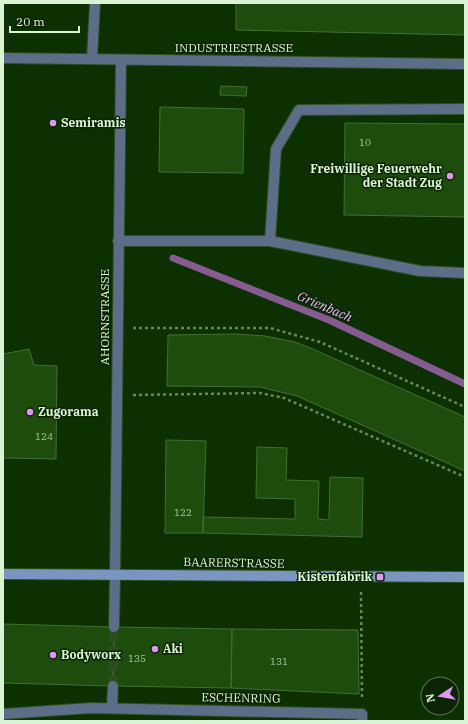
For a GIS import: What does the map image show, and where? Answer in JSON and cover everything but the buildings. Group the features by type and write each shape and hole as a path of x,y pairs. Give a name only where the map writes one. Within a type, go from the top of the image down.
{"main road":[{"name":"BAARERSTRASSE","path":"3,574 465,577"}],"street":[{"path":"92,59 95,3"},
{"name":"INDUSTRIESTRASSE","path":"3,58 465,64"},
{"name":"AHORNSTRASSE","path":"115,575 121,60"},
{"path":"270,241 276,149 299,110 465,109"},
{"path":"118,241 270,241 420,271 465,273"},
{"path":"114,627 115,575"},
{"path":"112,708 113,686"},
{"name":"ESCHENRING","path":"3,714 112,708 362,717"}],"path":[{"path":"119,328 270,328 320,342 465,407"},
{"path":"118,395 260,393 284,398 465,477"},
{"path":"361,577 362,717"}],"waterway":[{"name":"Grienbach","path":"173,258 329,320 465,384"}],"tunnel":[{"path":"113,686 114,627"}],"place":[{"name":"Semiramis","path":"53,123"},
{"name":"Freiwillige Feuerwehr der Stadt Zug","path":"450,176"},
{"name":"Zugorama","path":"30,412"},
{"name":"Kistenfabrik","path":"380,577"},
{"name":"Aki","path":"155,649"},
{"name":"Bodyworx","path":"53,655"}]}
